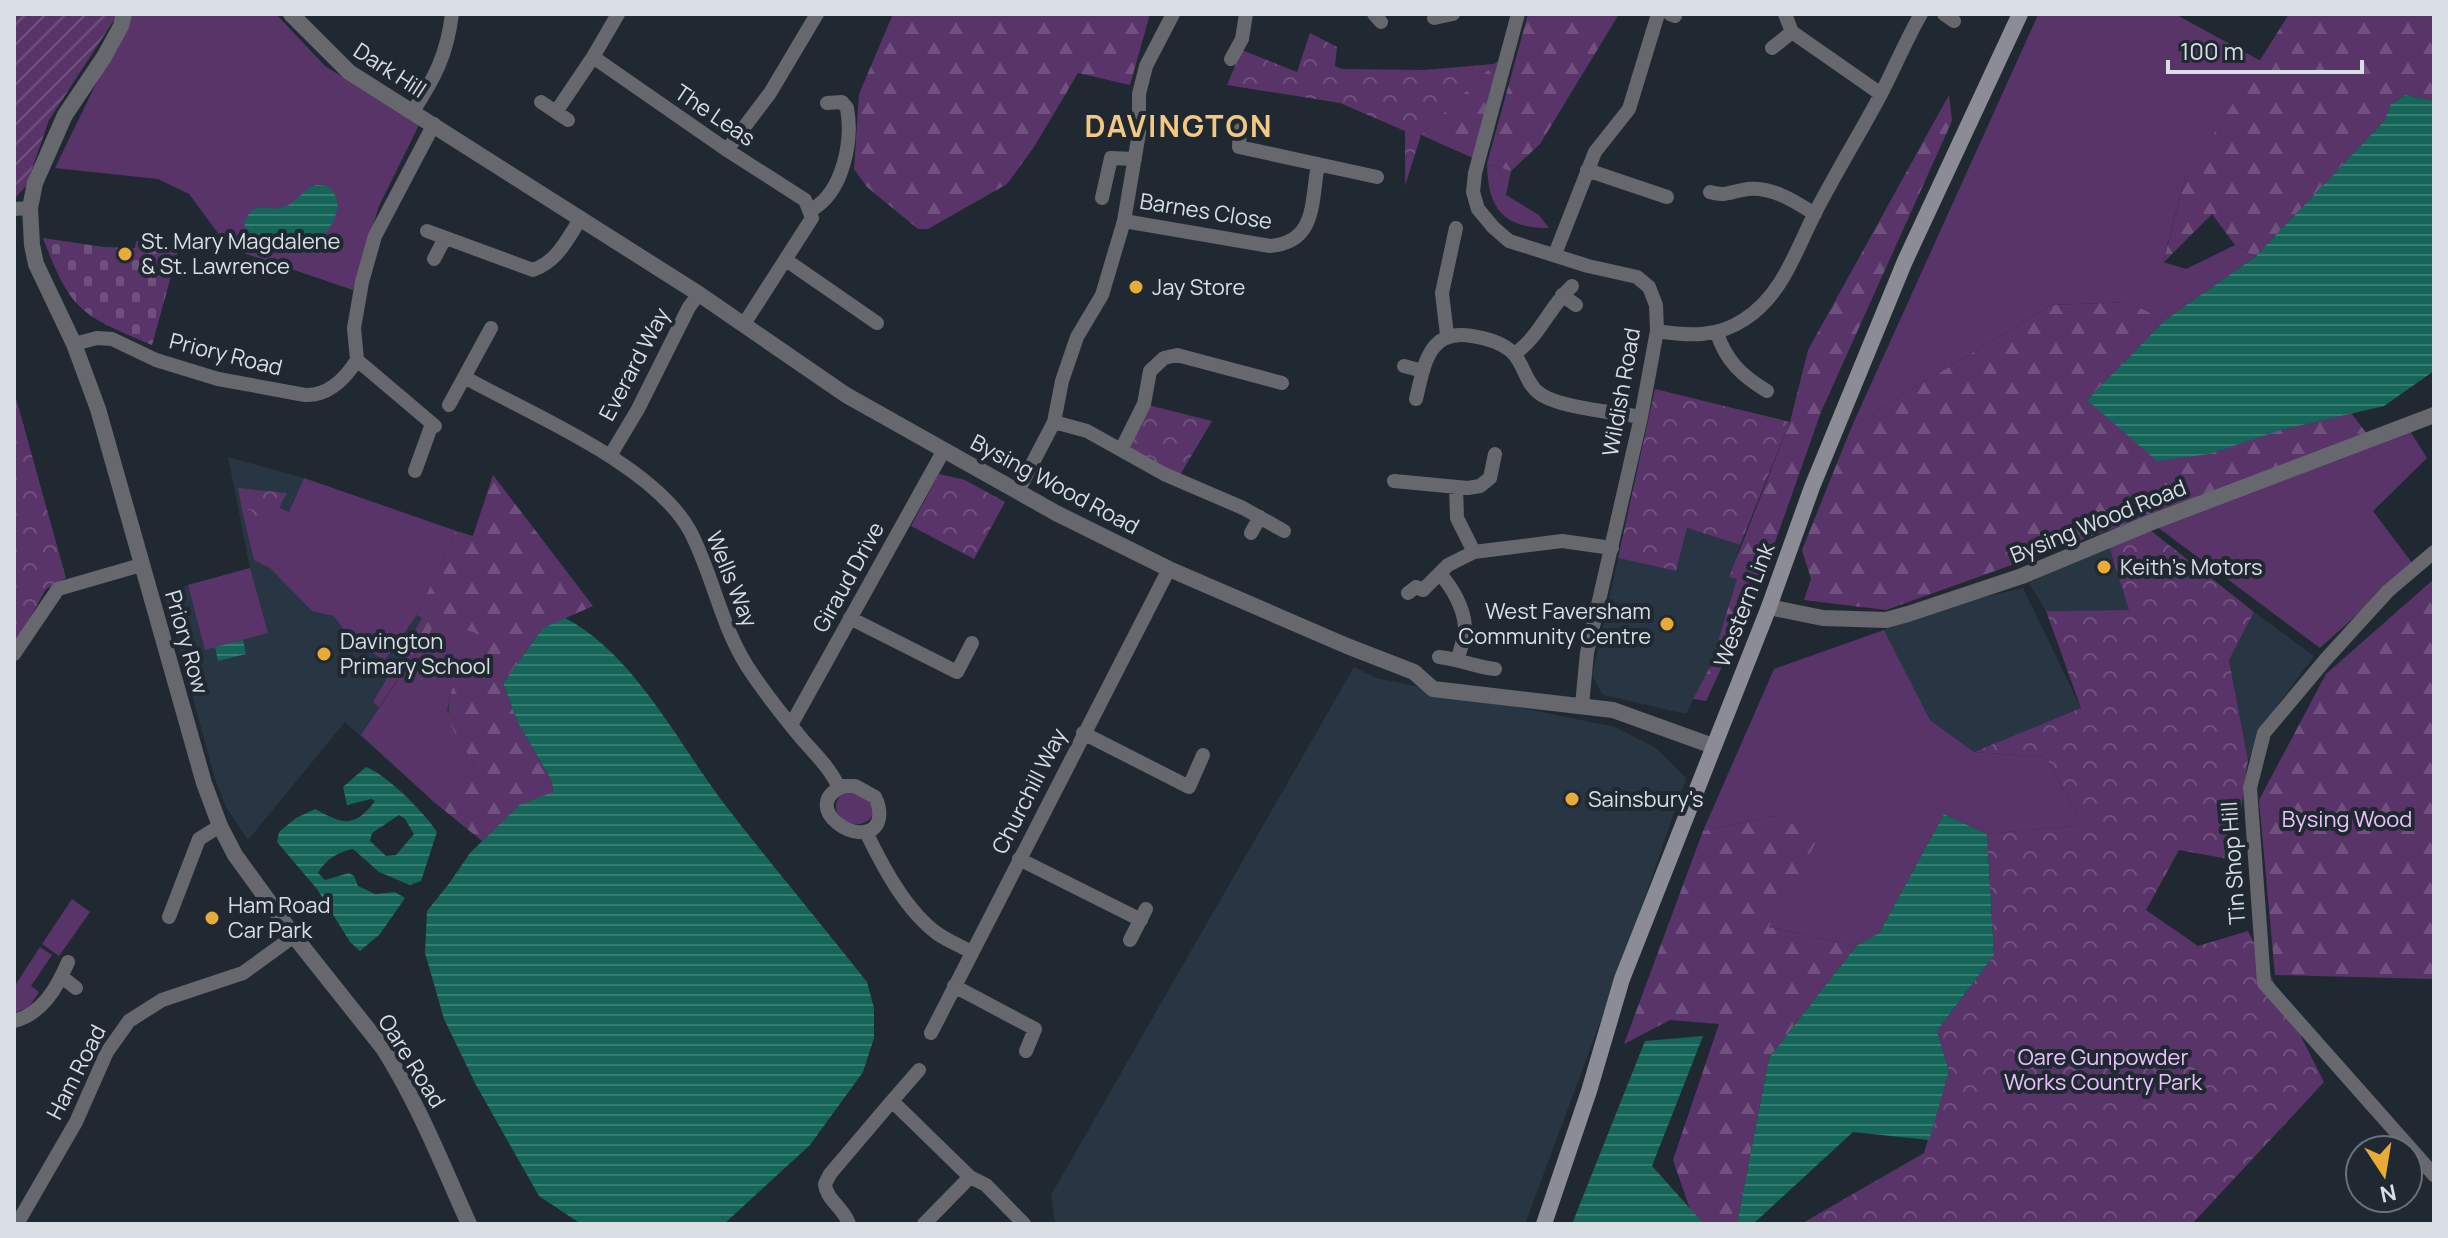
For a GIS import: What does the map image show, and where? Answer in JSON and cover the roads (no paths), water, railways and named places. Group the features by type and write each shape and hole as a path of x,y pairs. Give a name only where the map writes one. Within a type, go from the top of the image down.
{"main road":[{"name":"Western Link","path":"1544,1224 1589,1091 1622,979 1769,607 1812,487 1881,317 2020,14"}],"street":[{"path":"22,209 65,115 104,57 124,14"},
{"name":"Dark Hill","path":"291,14 349,72 434,124"},
{"path":"413,111 440,66 449,44 451,14"},
{"path":"541,102 562,116 618,14"},
{"path":"727,150 770,93 817,14"},
{"path":"1018,491 1054,422 1062,381 1077,337 1102,295 1124,221 1139,133 1139,94 1146,66 1173,14"},
{"path":"1231,59 1248,42 1246,14"},
{"path":"1434,18 1453,14"},
{"path":"1555,254 1595,152 1629,109 1658,14"},
{"path":"1785,14 1792,32 1881,94"},
{"path":"1657,331 1690,336 1717,333 1744,320 1768,300 1787,273 1921,14"},
{"name":"Wildish Road","path":"1514,15 1475,173 1473,192 1478,209 1509,241 1637,277 1649,287 1656,305 1657,331 1641,417 1587,653 1582,705"},
{"path":"1772,48 1792,32"},
{"name":"The Leas","path":"593,57 805,200 811,210"},
{"path":"744,324 812,218 811,210 822,204 840,176 847,108 842,102 827,103"},
{"path":"415,471 434,425 357,360 354,328 362,282 375,236 434,124"},
{"name":"Bysing Wood Road","path":"434,124 699,294 846,395 1018,491 1169,569 1414,672 1433,689 1613,710 1713,746"},
{"path":"1240,130 1239,147 1377,177"},
{"path":"1102,198 1111,158 1135,159"},
{"name":"Barnes Close","path":"1124,221 1270,246 1286,245 1298,238 1307,226 1318,164"},
{"path":"1587,170 1658,190"},
{"path":"1720,199 1747,189 1769,190 1790,198 1815,214"},
{"name":"Priory Row","path":"22,209 36,264 74,344 98,409 204,783 220,826 235,855 294,936"},
{"path":"427,231 533,270 546,266 558,255 581,218"},
{"path":"1447,335 1442,293 1455,254 1456,228"},
{"path":"434,259 445,238"},
{"path":"786,260 877,323"},
{"path":"1514,354 1525,346 1550,309 1567,291 1576,305"},
{"name":"Everard Way","path":"610,456 638,409 689,307 699,294"},
{"path":"449,405 491,328"},
{"path":"1717,333 1722,350 1732,365 1767,391"},
{"path":"1416,399 1423,371 1436,343 1447,335 1462,334 1499,344 1514,354 1528,381 1539,393 1556,401 1641,417"},
{"name":"Priory Road","path":"74,344 97,338 112,339 156,360 193,371 316,396 339,384 357,360"},
{"path":"1122,448 1144,404 1150,371 1164,358 1177,355 1265,372 1282,383"},
{"path":"1404,366 1423,371"},
{"name":"Wells Way","path":"466,378 610,456 668,501 689,531 727,632 749,668 839,788"},
{"path":"1744,396 1750,381"},
{"name":"Bysing Wood Road","path":"1769,607 1823,618 1886,620 1908,614 2022,576 2147,524 2434,415"},
{"path":"1054,422 1087,431 1177,480 1284,531"},
{"name":"Giraud Drive","path":"791,725 944,450"},
{"path":"1394,482 1480,486 1490,478 1495,454"},
{"path":"1456,487 1457,518 1474,552"},
{"path":"1251,533 1260,517"},
{"path":"1408,593 1416,587 1423,590 1448,565 1474,552 1562,541 1612,548"},
{"name":"Tin Shop Hill","path":"2434,552 2378,602 2264,733 2250,788 2264,983 2434,1175"},
{"path":"14,654 58,589 141,565"},
{"name":"Churchill Way","path":"931,1033 1169,569"},
{"path":"1440,574 1460,608 1465,627 1458,659"},
{"path":"850,618 957,672 972,643"},
{"path":"1439,657 1458,659 1474,667 1495,669"},
{"path":"1083,733 1189,787 1203,755"},
{"path":"855,786 875,797 879,816 876,825 866,832 856,832 840,825 829,815 828,800 839,788 855,786"},
{"path":"169,917 199,839 220,826"},
{"path":"866,832 878,856 920,918 938,934 971,952"},
{"path":"1019,859 1144,915 1130,940"},
{"name":"Ham Road","path":"17,1224 76,1122 107,1052 129,1021 162,1000 243,973 294,936"},
{"name":"Oare Road","path":"294,936 397,1070 427,1126 469,1224"},
{"path":"14,1021 30,1017 45,1002 68,962"},
{"path":"62,977 76,988"},
{"path":"954,986 1035,1029 1026,1051"},
{"path":"849,1224 847,1217 828,1195 825,1184 830,1174 919,1070"},
{"path":"892,1101 970,1177 986,1185 1024,1224"},
{"path":"924,1224 970,1177"}],"place":[{"name":"St. Mary Magdalene & St. Lawrence","path":"125,254"},
{"name":"Jay Store","path":"1136,287"},
{"name":"Keith's Motors","path":"2104,567"},
{"name":"West Faversham Community Centre","path":"1667,624"},
{"name":"Davington Primary School","path":"324,654"},
{"name":"Sainsbury's","path":"1572,799"},
{"name":"Ham Road Car Park","path":"212,918"}],"district":[{"name":"DAVINGTON","path":"1179,125"}],"park label":[{"name":"Bysing Wood","path":"2347,819"},
{"name":"Oare Gunpowder Works Country Park","path":"2103,1070"}]}
